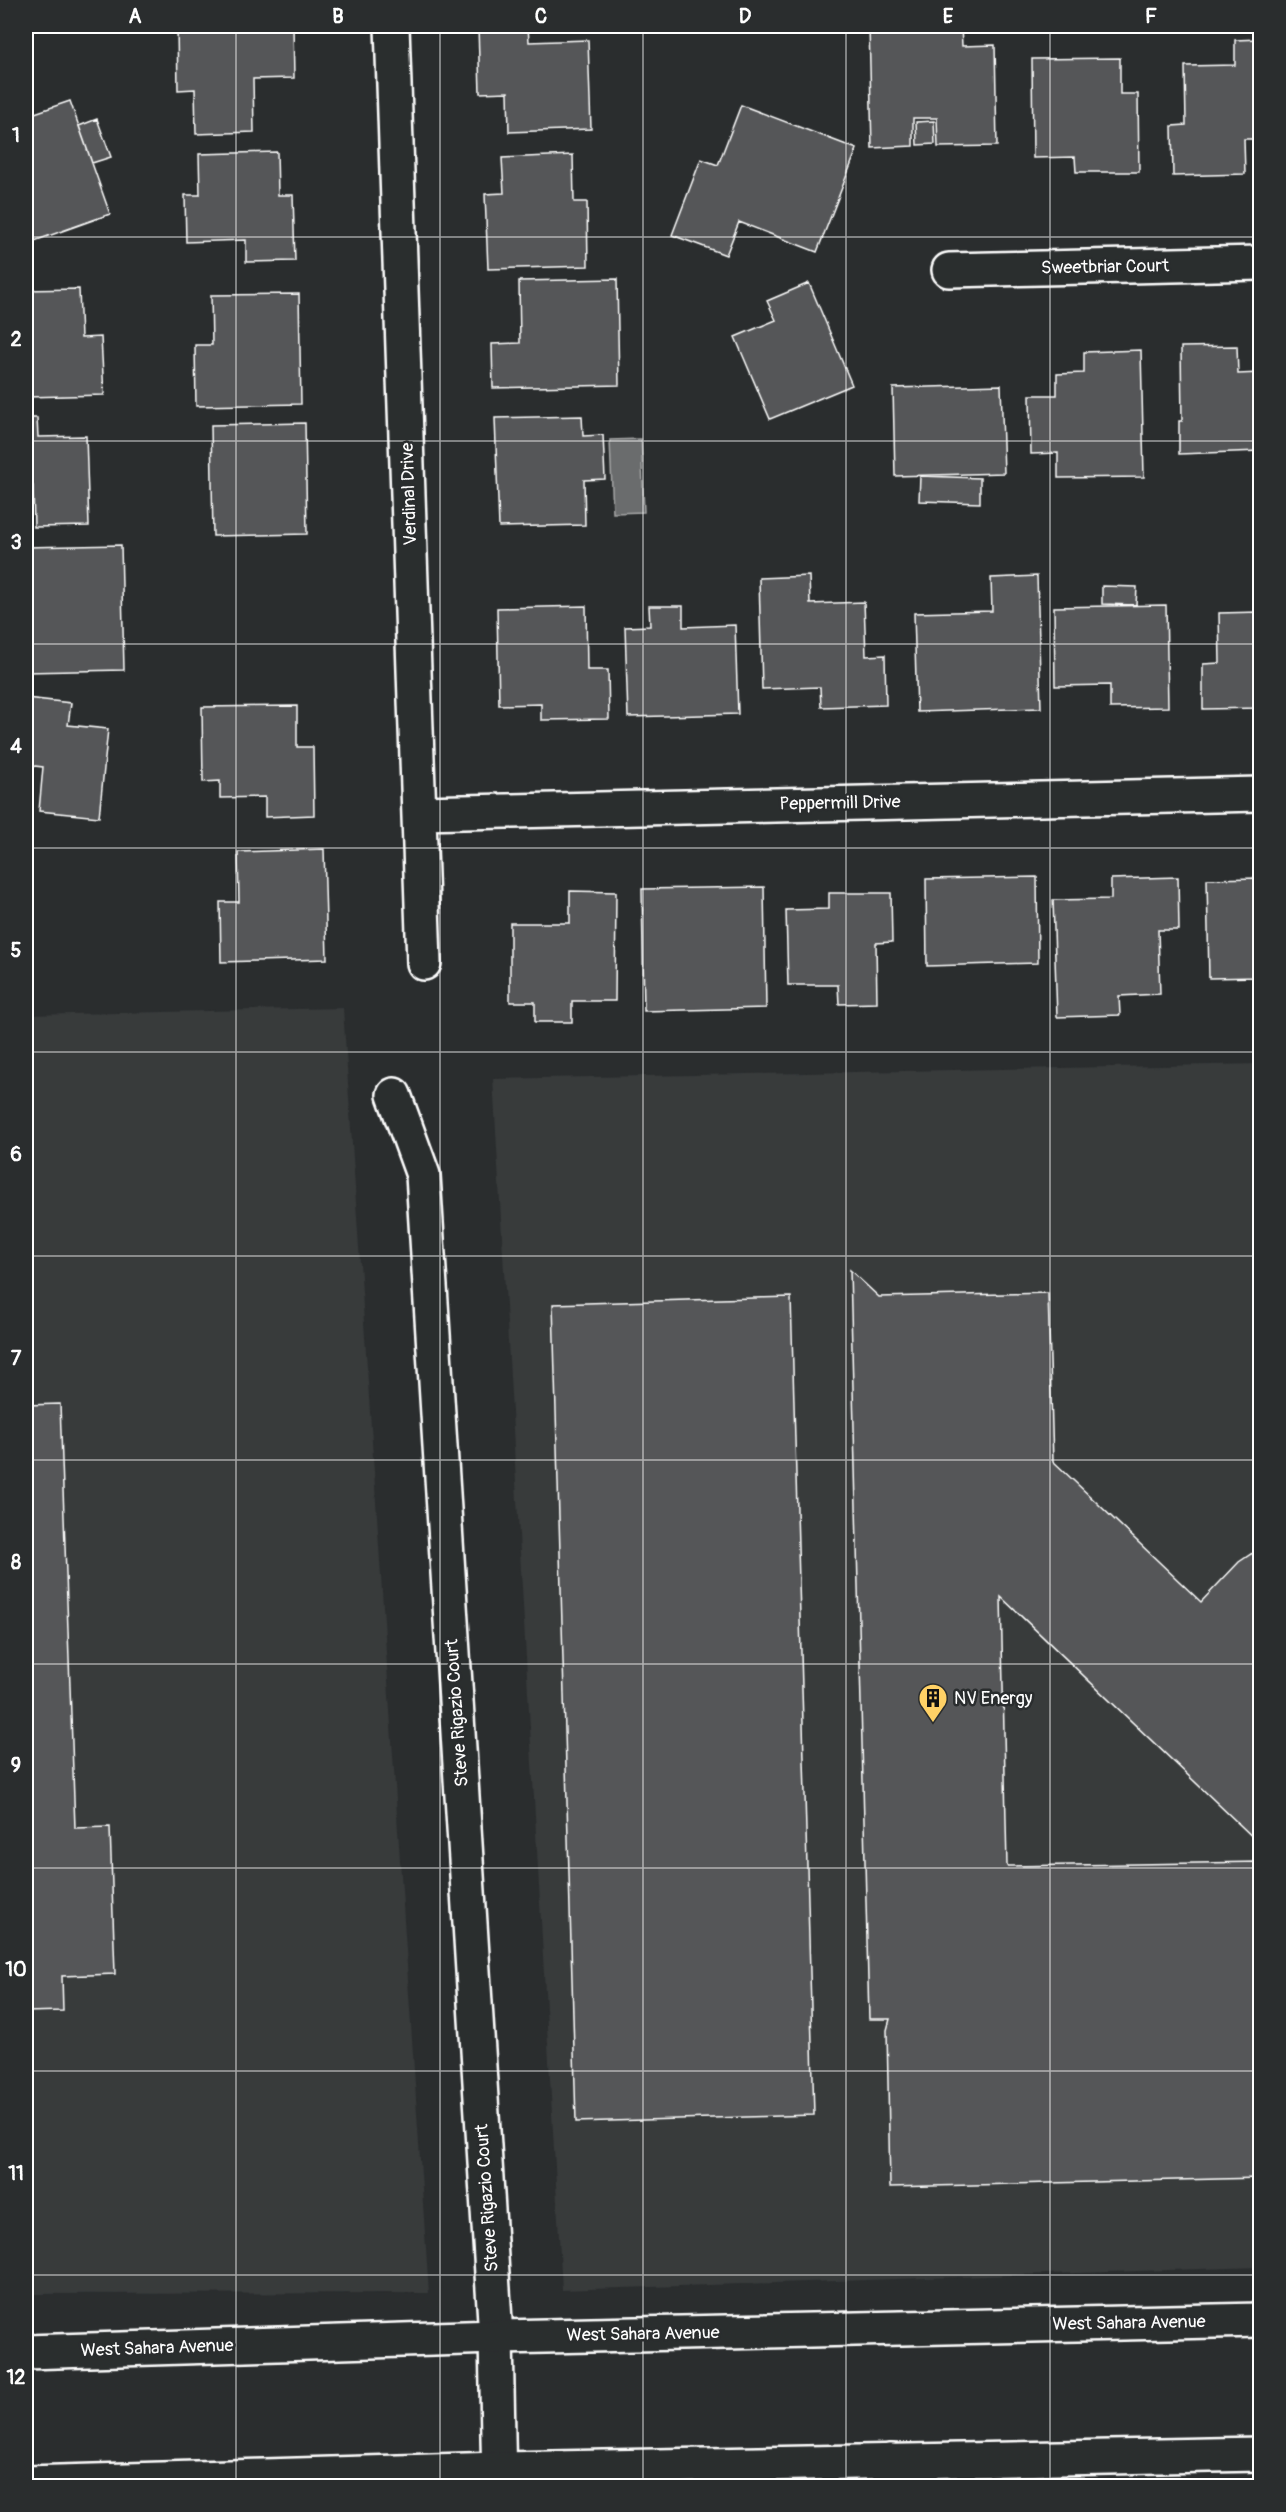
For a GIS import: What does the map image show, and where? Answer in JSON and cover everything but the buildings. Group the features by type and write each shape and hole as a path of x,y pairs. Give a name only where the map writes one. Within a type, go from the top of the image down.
{"street":[{"name":"Verdinal Drive","path":"392,26 424,963"},
{"name":"Sweetbriar Court","path":"949,270 1260,263"},
{"name":"Peppermill Drive","path":"420,813 1260,794"},
{"name":"Steve Rigazio Court","path":"394,1095 423,1175 496,2337 499,2478"},
{"name":"West Sahara Avenue","path":"26,2352 496,2337 1260,2320"},
{"path":"26,2483 892,2474 1260,2454"}],"shaded area":[{"path":"641,439 644,512 613,513 610,440"},
{"path":"343,1008 429,2293 26,2294 26,1015"},
{"path":"1260,1064 1260,2267 562,2290 493,1079"}],"place":[{"name":"NV Energy","path":"933,1724"}]}
